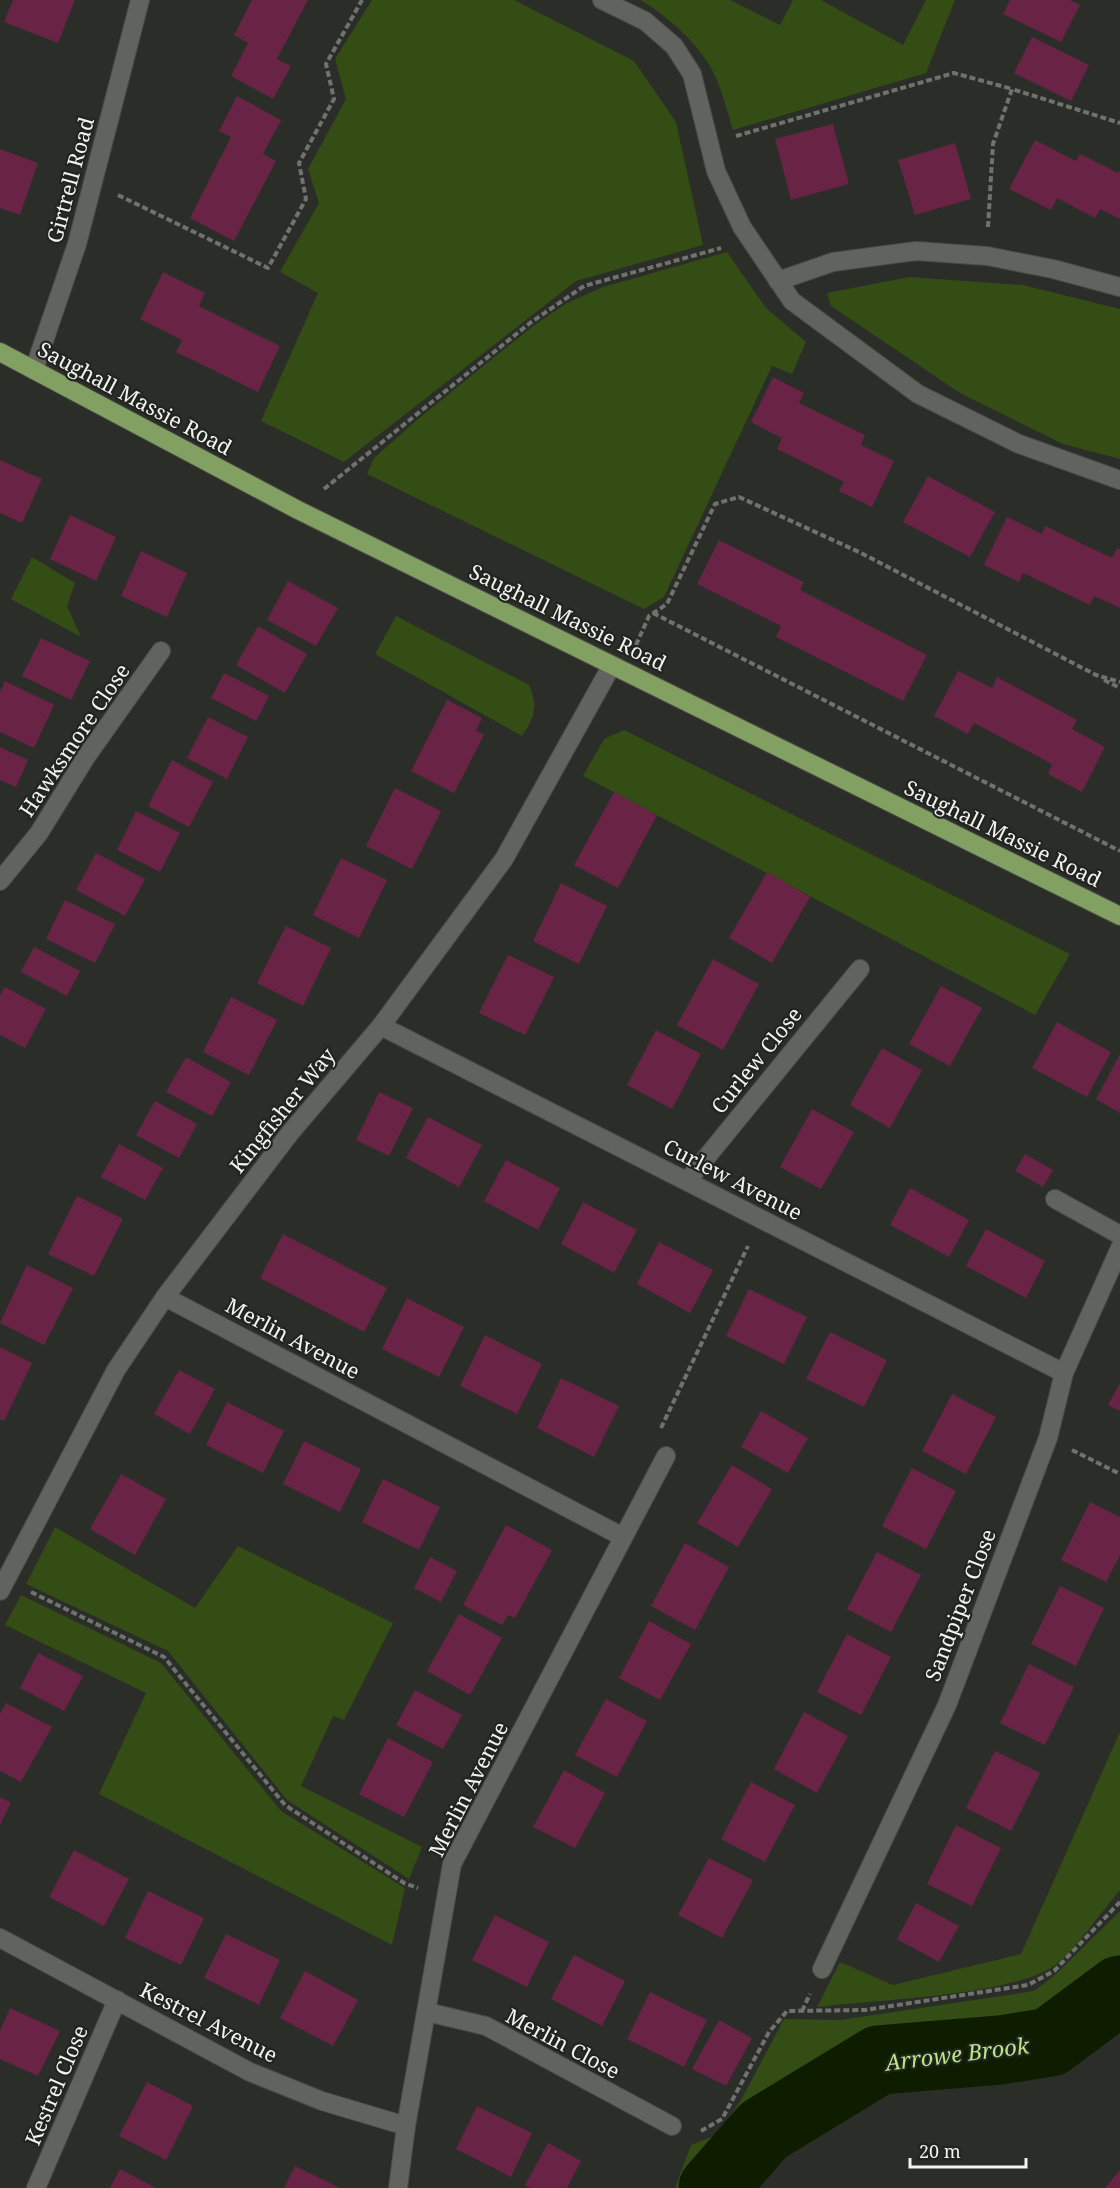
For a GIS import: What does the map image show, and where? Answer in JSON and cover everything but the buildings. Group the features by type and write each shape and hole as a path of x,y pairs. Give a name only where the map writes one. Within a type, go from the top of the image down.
{"main road":[{"name":"Saughall Massie Road","path":"0,352 298,510 1120,916"}],"street":[{"name":"Girtrell Road","path":"34,370 77,244 140,0"},
{"path":"602,0 645,21 674,46 692,74 702,110 708,145 720,181 742,227 792,301 918,394 1019,444 1120,480"},
{"path":"778,281 833,262 916,251 987,256 1053,269 1120,287"},
{"name":"Hawksmore Close","path":"0,881 39,833 86,757 161,651"},
{"name":"Kingfisher Way","path":"3,1585 116,1370 165,1297 290,1133 381,1026 504,859 618,668"},
{"name":"Curlew Close","path":"688,1180 860,969"},
{"name":"Curlew Avenue","path":"381,1026 1064,1373"},
{"path":"1055,1199 1120,1235"},
{"name":"Sandpiper Close","path":"822,1969 947,1705 1048,1438 1064,1373 1120,1248"},
{"name":"Merlin Avenue","path":"165,1297 623,1537"},
{"name":"Merlin Avenue","path":"398,2188 406,2126 452,1864 666,1456"},
{"name":"Kestrel Avenue","path":"0,1938 250,2072 322,2101 406,2126"},
{"name":"Kestrel Close","path":"36,2188 117,2000"},
{"name":"Merlin Close","path":"427,2012 486,2026 672,2126"}],"path":[{"path":"93,183 268,268 306,199 299,163 334,99 326,64 362,0"},
{"path":"708,145 954,73 1120,123"},
{"path":"987,256 993,144 1012,89"},
{"path":"298,510 530,323 584,286 751,240"},
{"path":"618,668 649,616 667,604 715,504 739,497 861,553 1120,688"},
{"path":"653,613 1120,851"},
{"path":"1095,675 1120,682"},
{"path":"666,1456 661,1425 761,1218"},
{"path":"1048,1438 1120,1474"},
{"path":"3,1585 164,1657 285,1805 404,1882 446,1899"},
{"path":"672,2126 696,2133 722,2119 769,2032 787,2011 865,2010 1028,1985 1054,1971 1120,1902"}],"green space":[{"path":"372,0 514,0 634,61 676,122 703,245 576,281 344,462 261,421 318,293 280,272 319,203 308,169 346,99 335,59"},
{"path":"640,0 730,0 780,25 793,0 821,0 903,45 926,0 955,0 926,73 733,130 718,82 710,66 683,33"},
{"path":"727,252 766,308 806,342 792,374 772,366 664,597 644,609 367,474 374,458 418,419 533,326 567,303 603,287"},
{"path":"909,277 1023,285 1120,309 1120,459 1063,444 960,393 831,306 827,293"},
{"path":"32,557 75,583 67,606 81,637 11,599"},
{"path":"396,616 529,685 534,699 534,711 522,736 375,654"},
{"path":"624,730 1070,954 1035,1015 583,776 604,739"},
{"path":"55,1527 195,1608 238,1546 393,1623 344,1720 333,1716 301,1786 422,1847 409,1879 287,1800 168,1651 26,1584"},
{"path":"21,1595 161,1663 281,1811 405,1888 392,1945 99,1794 146,1693 5,1625"},
{"path":"1120,1732 1120,1890 1066,1956 1039,1974 979,1990 817,2007 840,1962 893,1985 1021,1954"},
{"path":"1120,1911 1120,1963 1082,2006 1026,2029 933,2033 839,2063 764,2115 708,2188 675,2188 691,2145 719,2134 741,2100 784,2019 840,2020 1034,1991 1055,1975"}],"waterway":[{"name":"Arrowe Brook","path":"713,2188 764,2130 879,2060 1000,2050 1050,2042 1120,1990"}]}
